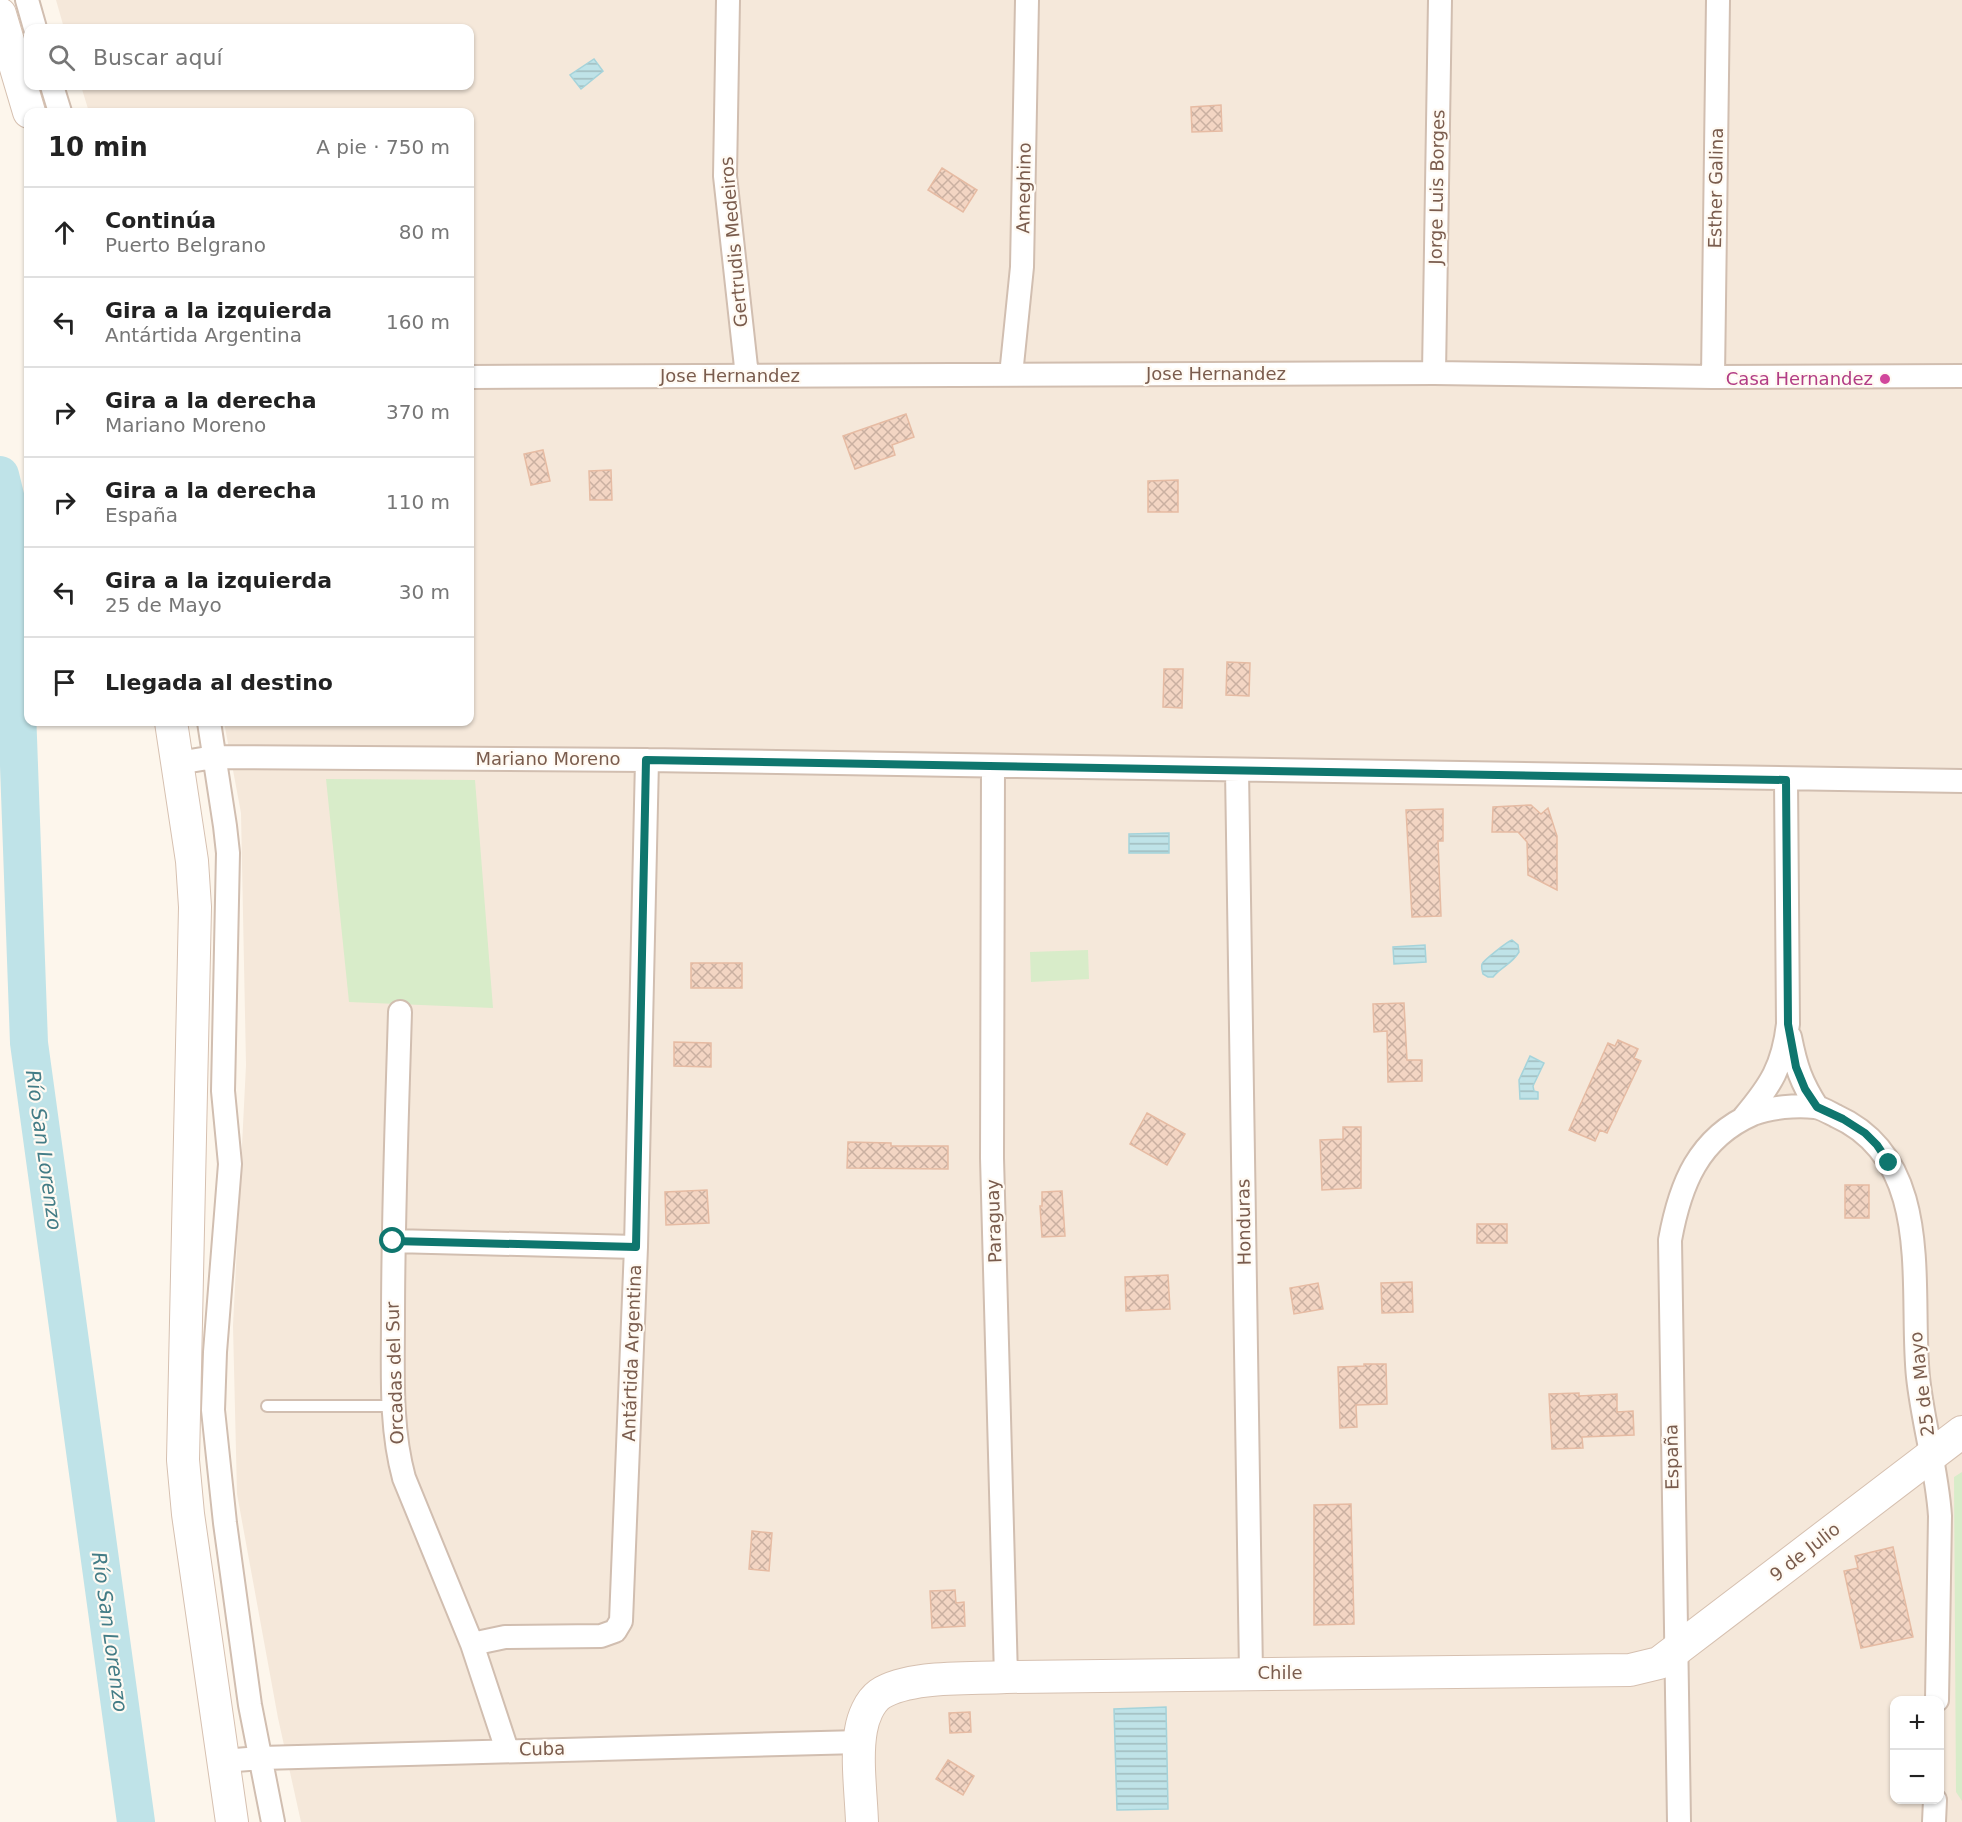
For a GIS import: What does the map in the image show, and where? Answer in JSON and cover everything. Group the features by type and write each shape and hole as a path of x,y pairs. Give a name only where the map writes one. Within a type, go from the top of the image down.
{"street":[{"path":"27,0 34,24"},
{"name":"Gertrudis Medeiros","path":"728,0 725,176 747,376"},
{"name":"Ameghino","path":"1011,375 1022,267 1027,0"},
{"name":"Jorge Luis Borges","path":"1434,373 1440,0"},
{"name":"Esther Galina","path":"1713,377 1718,0"},
{"path":"0,14 28,108"},
{"path":"53,90 59,108"},
{"name":"Jose Hernandez","path":"474,377 1434,373 1713,377 1962,376"},
{"path":"172,726 192,861 195,907 183,1460 188,1514 232,1822"},
{"path":"209,726 228,853 223,1090 230,1164 215,1352 213,1410 222,1500 250,1706 273,1822"},
{"name":"Mariano Moreno","path":"178,763 214,757 646,760 1786,780 1962,781"},
{"name":"Antártida Argentina","path":"472,1644 505,1637 601,1636 615,1631 621,1622 636,1247 646,760"},
{"name":"Paraguay","path":"993,766 992,1158 1006,1677"},
{"name":"Honduras","path":"1237,770 1251,1673"},
{"name":"España","path":"1679,1822 1670,1240 1684,1185 1695,1162 1707,1145 1743,1118 1763,1095 1778,1069 1785,1049 1788,1024 1786,780"},
{"name":"Orcadas del Sur","path":"400,1012 393,1241 393,1406 399,1460 404,1478 472,1644 507,1750"},
{"name":"España","path":"1788,1024 1796,1067 1805,1089 1817,1107"},
{"name":"España","path":"1743,1118 1760,1111 1784,1107 1817,1107"},
{"name":"25 de Mayo","path":"1817,1107 1843,1119 1865,1133 1877,1145 1902,1187 1911,1223 1914,1245 1915,1349 1922,1414 1938,1492 1940,1516 1937,1696"},
{"path":"393,1241 636,1247"},
{"name":"9 de Julio","path":"1645,1667 1659,1663 1676,1651 1962,1432"},
{"name":"Chile","path":"862,1822 860,1742 866,1714 878,1695 896,1686 915,1682 1006,1677 1630,1670 1645,1667"},
{"name":"Cuba","path":"224,1761 507,1750 860,1742"},
{"path":"1934,1822 1935,1804"}],"lane":[{"path":"267,1406 393,1406"}],"shaded area":[{"path":"56,0 1962,0 1962,1822 301,1822 278,1718 237,1494 233,1326 246,1065 241,813 225,726 474,726 474,108 88,108 82,90 474,90 474,24 63,24"}],"green space":[{"path":"326,779 475,780 493,1008 349,1002"},
{"path":"1088,950 1089,979 1031,982 1030,952"},
{"path":"1962,1472 1962,1801 1956,1792 1954,1477"}],"water":[{"path":"594,59 603,71 581,89 570,75"},
{"path":"1169,833 1169,853 1129,853 1129,834"},
{"path":"1512,940 1518,945 1519,952 1516,956 1493,977 1483,974 1482,964"},
{"path":"1425,945 1426,962 1394,964 1393,947"},
{"path":"1530,1056 1544,1063 1533,1086 1534,1091 1538,1092 1538,1099 1520,1099 1519,1080"},
{"path":"1166,1707 1168,1809 1117,1810 1114,1709"}],"building":[{"path":"1221,105 1222,131 1192,132 1191,107"},
{"path":"942,168 977,190 963,212 928,190"},
{"path":"906,414 914,437 892,445 895,455 855,469 843,436"},
{"path":"543,450 550,481 531,485 524,454"},
{"path":"611,470 612,500 590,500 589,471"},
{"path":"1178,480 1178,512 1148,512 1148,481"},
{"path":"1227,662 1250,663 1249,696 1226,695"},
{"path":"1164,669 1183,669 1182,708 1163,707"},
{"path":"1531,805 1541,814 1548,808 1557,836 1557,890 1528,875 1527,842 1518,832 1492,832 1493,807"},
{"path":"1443,809 1443,841 1438,841 1441,916 1412,917 1406,810"},
{"path":"691,963 742,963 742,988 691,988"},
{"path":"1404,1003 1407,1060 1422,1060 1422,1081 1388,1082 1387,1031 1374,1032 1373,1004"},
{"path":"1618,1040 1638,1049 1634,1058 1641,1061 1607,1133 1600,1130 1595,1141 1569,1130 1608,1043 1615,1046"},
{"path":"674,1042 711,1043 711,1067 674,1066"},
{"path":"1147,1113 1185,1134 1167,1165 1130,1144"},
{"path":"1343,1127 1361,1127 1361,1188 1322,1190 1320,1140 1343,1139"},
{"path":"848,1142 891,1143 891,1146 948,1146 948,1169 847,1168"},
{"path":"1845,1185 1869,1185 1869,1218 1845,1218"},
{"path":"707,1190 709,1223 666,1225 665,1192"},
{"path":"1062,1191 1065,1236 1042,1237 1040,1206 1042,1206 1042,1192"},
{"path":"1477,1224 1507,1224 1507,1243 1477,1243"},
{"path":"1168,1275 1170,1309 1126,1311 1125,1277"},
{"path":"1412,1282 1413,1312 1382,1313 1381,1283"},
{"path":"1318,1283 1323,1309 1294,1314 1290,1288"},
{"path":"1364,1364 1386,1364 1387,1404 1356,1405 1357,1427 1340,1428 1338,1367 1364,1366"},
{"path":"1579,1393 1579,1396 1617,1394 1617,1412 1633,1411 1634,1435 1582,1437 1583,1448 1552,1449 1549,1394"},
{"path":"1351,1504 1354,1624 1314,1625 1314,1505"},
{"path":"752,1531 772,1533 769,1571 749,1569"},
{"path":"1893,1547 1913,1637 1861,1648 1844,1571 1858,1568 1855,1556"},
{"path":"955,1590 956,1603 964,1602 965,1626 932,1628 930,1591"},
{"path":"970,1712 971,1732 950,1733 949,1713"},
{"path":"948,1760 974,1776 963,1795 936,1779"}],"waterway":[{"name":"Río San Lorenzo","path":"0,475 10,516 29,1043 136,1822"}],"place":[{"name":"Casa Hernandez","path":"1885,379"}],"route":[{"path":"393,1241 636,1247 646,760 1786,780 1788,1024 1796,1067 1805,1089 1817,1107 1843,1119 1865,1133 1877,1145 1889,1163"}]}
